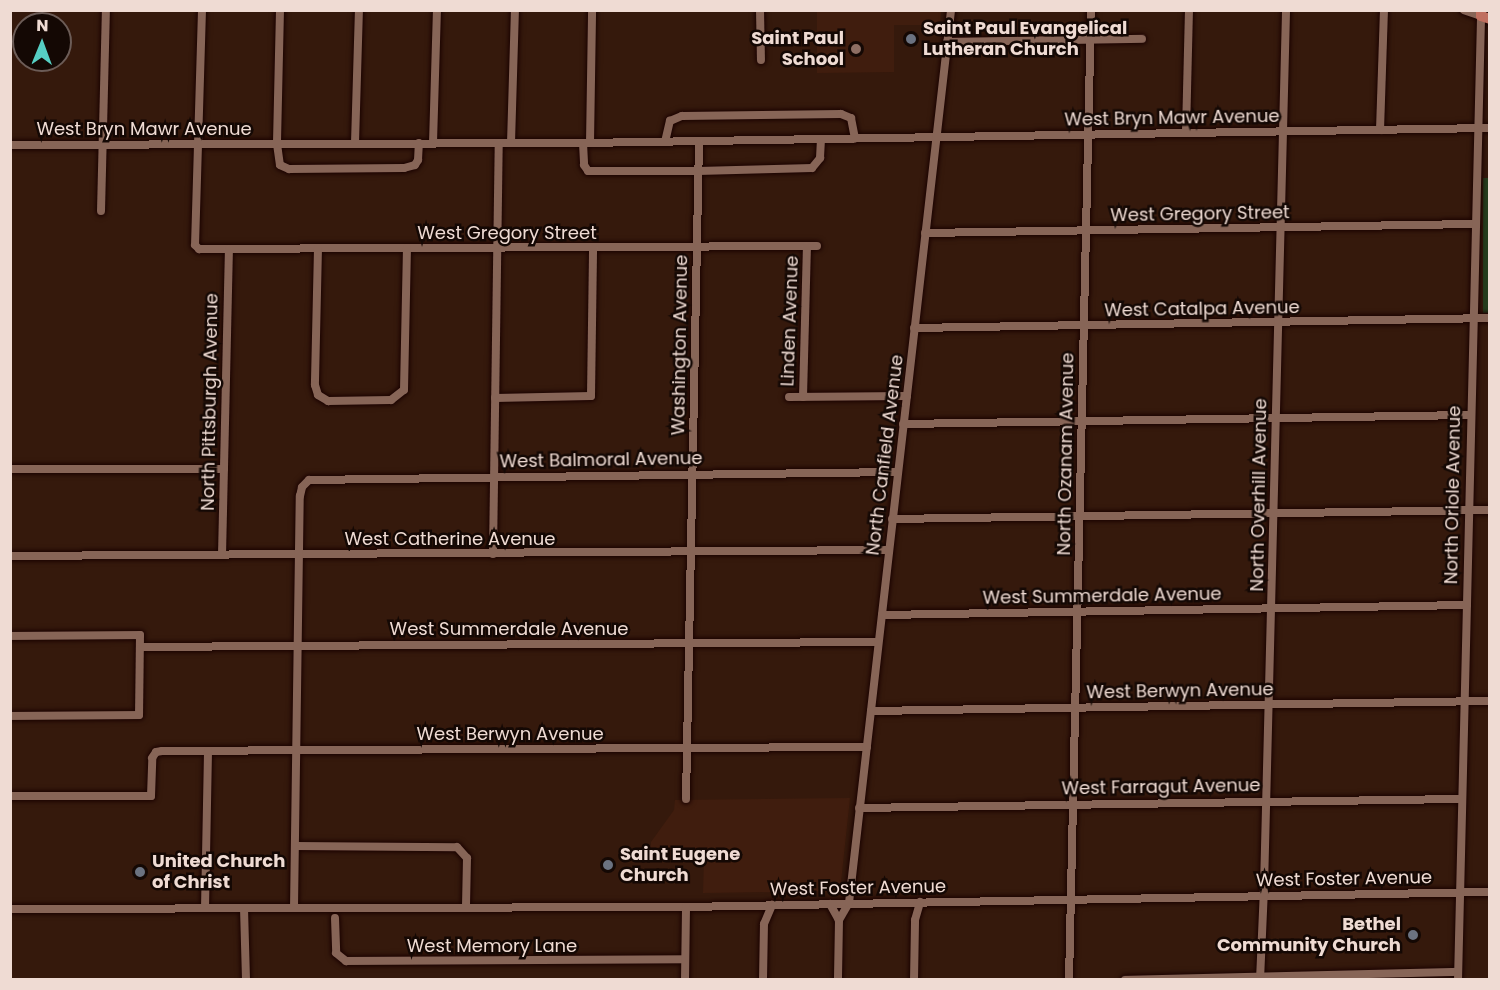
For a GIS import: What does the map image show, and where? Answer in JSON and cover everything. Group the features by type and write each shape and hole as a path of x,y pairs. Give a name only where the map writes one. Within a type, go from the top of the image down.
{"street":[{"path":"101,211 106,10"},
{"path":"198,144 202,10"},
{"path":"277,144 280,10"},
{"path":"355,143 359,10"},
{"path":"433,143 436,10"},
{"path":"511,143 515,10"},
{"path":"592,10 587,143 584,165 588,171 812,168 820,158 821,140"},
{"path":"760,10 760,60"},
{"name":"North Canfield Avenue","path":"849,903 951,10"},
{"name":"North Ozanam Avenue","path":"1069,980 1091,10"},
{"path":"1186,132 1189,10"},
{"name":"North Overhill Avenue","path":"1260,977 1286,10"},
{"path":"1380,130 1384,10"},
{"path":"1464,10 1484,15"},
{"name":"North Oriole Avenue","path":"1458,976 1478,128 1484,15"},
{"path":"947,42 1142,39"},
{"path":"665,142 670,121 682,116 841,114 851,118 855,129 855,139"},
{"name":"West Bryn Mawr Avenue","path":"10,145 699,142 1490,128"},
{"name":"Washington Avenue","path":"686,799 699,142"},
{"name":"West Bryn Mawr Avenue","path":"277,144 280,165 289,169 300,169 411,167 418,160 419,143"},
{"path":"493,554 499,143"},
{"name":"West Gregory Street","path":"198,144 196,248 817,246"},
{"name":"West Gregory Street","path":"925,233 1476,224"},
{"name":"Linden Avenue","path":"803,397 807,246"},
{"path":"495,398 591,396 593,247"},
{"path":"318,248 315,385 318,395 328,401 391,400 401,395 405,384 407,248"},
{"name":"North Pittsburgh Avenue","path":"222,555 229,249"},
{"name":"West Catalpa Avenue","path":"914,328 1490,318"},
{"path":"789,397 906,396"},
{"path":"903,424 1472,415"},
{"path":"10,469 224,469"},
{"name":"West Balmoral Avenue","path":"300,555 300,496 305,483 314,478 898,472"},
{"path":"892,519 1490,510"},
{"name":"West Catherine Avenue","path":"10,556 889,550"},
{"path":"294,908 300,555"},
{"name":"West Summerdale Avenue","path":"882,615 1467,605"},
{"path":"10,636 140,635 139,715 10,716"},
{"name":"West Summerdale Avenue","path":"140,646 879,642"},
{"name":"West Berwyn Avenue","path":"871,711 1490,701"},
{"name":"West Berwyn Avenue","path":"10,796 151,796 151,760 154,754 162,751 867,747"},
{"path":"205,909 208,751"},
{"name":"West Farragut Avenue","path":"860,808 1266,800 1462,799"},
{"path":"295,846 457,847 467,858 466,908"},
{"name":"West Foster Avenue","path":"10,909 686,907 1490,892"},
{"path":"914,980 916,902"},
{"path":"838,980 839,920 849,903"},
{"path":"830,904 839,920"},
{"path":"756,905 764,924"},
{"path":"763,980 764,924 772,905"},
{"path":"685,980 686,907"},
{"path":"244,908 246,980"},
{"name":"West Memory Lane","path":"335,918 336,953 346,961 685,959"},
{"path":"1125,980 1458,976"}],"shaded area":[{"name":"Saint Paul School","path":"817,10 941,11 940,25 894,25 894,72 817,73"},
{"path":"850,798 840,891 703,893 704,858 650,860 651,842 674,810 675,800"}],"green space":[{"path":"1483,178 1489,178 1490,313 1483,313"}],"place":[{"name":"Saint Paul Evangelical Lutheran Church","path":"911,39"},
{"name":"Saint Paul School","path":"856,49"},
{"name":"Saint Eugene Church","path":"608,865"},
{"name":"United Church of Christ","path":"140,872"},
{"name":"Bethel Community Church","path":"1413,935"}]}
